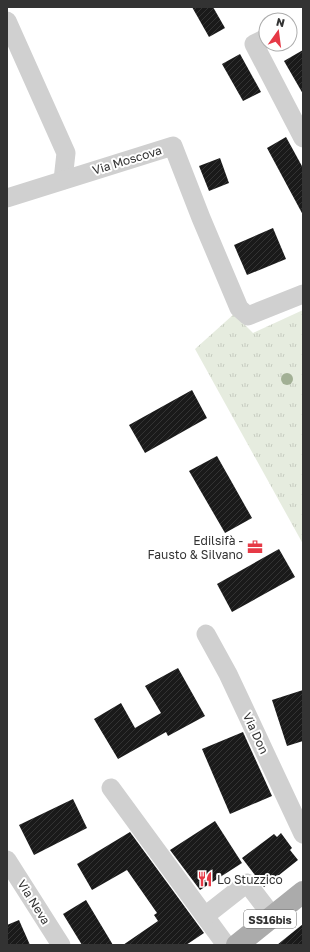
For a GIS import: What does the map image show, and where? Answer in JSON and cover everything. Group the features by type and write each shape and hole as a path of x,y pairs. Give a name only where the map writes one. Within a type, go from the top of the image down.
{"main road":[{"name":"SS16bis","path":"237,945 303,892"}],"street":[{"path":"7,21 66,153 63,180"},
{"path":"258,42 254,44 258,52"},
{"path":"258,52 303,138"},
{"name":"Via Moscova","path":"7,198 173,146 200,218 239,308 248,316 303,294"},
{"name":"Via Don","path":"206,634 228,674 303,834"},
{"path":"111,788 226,945"},
{"name":"Via Neva","path":"7,860 61,945"},
{"path":"206,916 247,884 273,916"}],"green space":[{"path":"303,310 303,544 195,349 234,314 253,333"}],"building":[{"path":"192,7 213,7 225,28 209,37"},
{"path":"303,50 303,94 284,61"},
{"path":"240,54 261,92 243,101 222,64"},
{"path":"286,137 303,168 303,215 267,148"},
{"path":"220,158 229,183 209,191 199,166"},
{"path":"273,228 286,259 247,275 234,245"},
{"path":"192,390 207,418 145,453 129,425"},
{"path":"217,456 252,518 225,533 189,471"},
{"path":"279,549 295,577 232,612 217,584"},
{"path":"178,668 205,716 168,736 166,732 118,759 94,719 121,703 135,728 161,713 145,686"},
{"path":"303,690 303,741 287,746 272,700"},
{"path":"243,732 272,796 230,814 202,749"},
{"path":"73,799 87,828 34,855 19,825"},
{"path":"215,821 242,863 200,890 170,850"},
{"path":"130,832 204,933 186,945 123,945 158,921 154,915 157,913 127,870 92,890 77,864"},
{"path":"281,833 292,848 290,850 298,860 264,887 242,858 274,834 277,837"},
{"path":"86,900 113,945 82,945 63,914"},
{"path":"19,920 30,945 7,945 7,925"},
{"path":"303,924 303,945 277,945"}],"place":[{"name":"Edilsifà - Fausto & Silvano","path":"255,547"},
{"name":"Lo Stuzzico","path":"205,879"}]}
